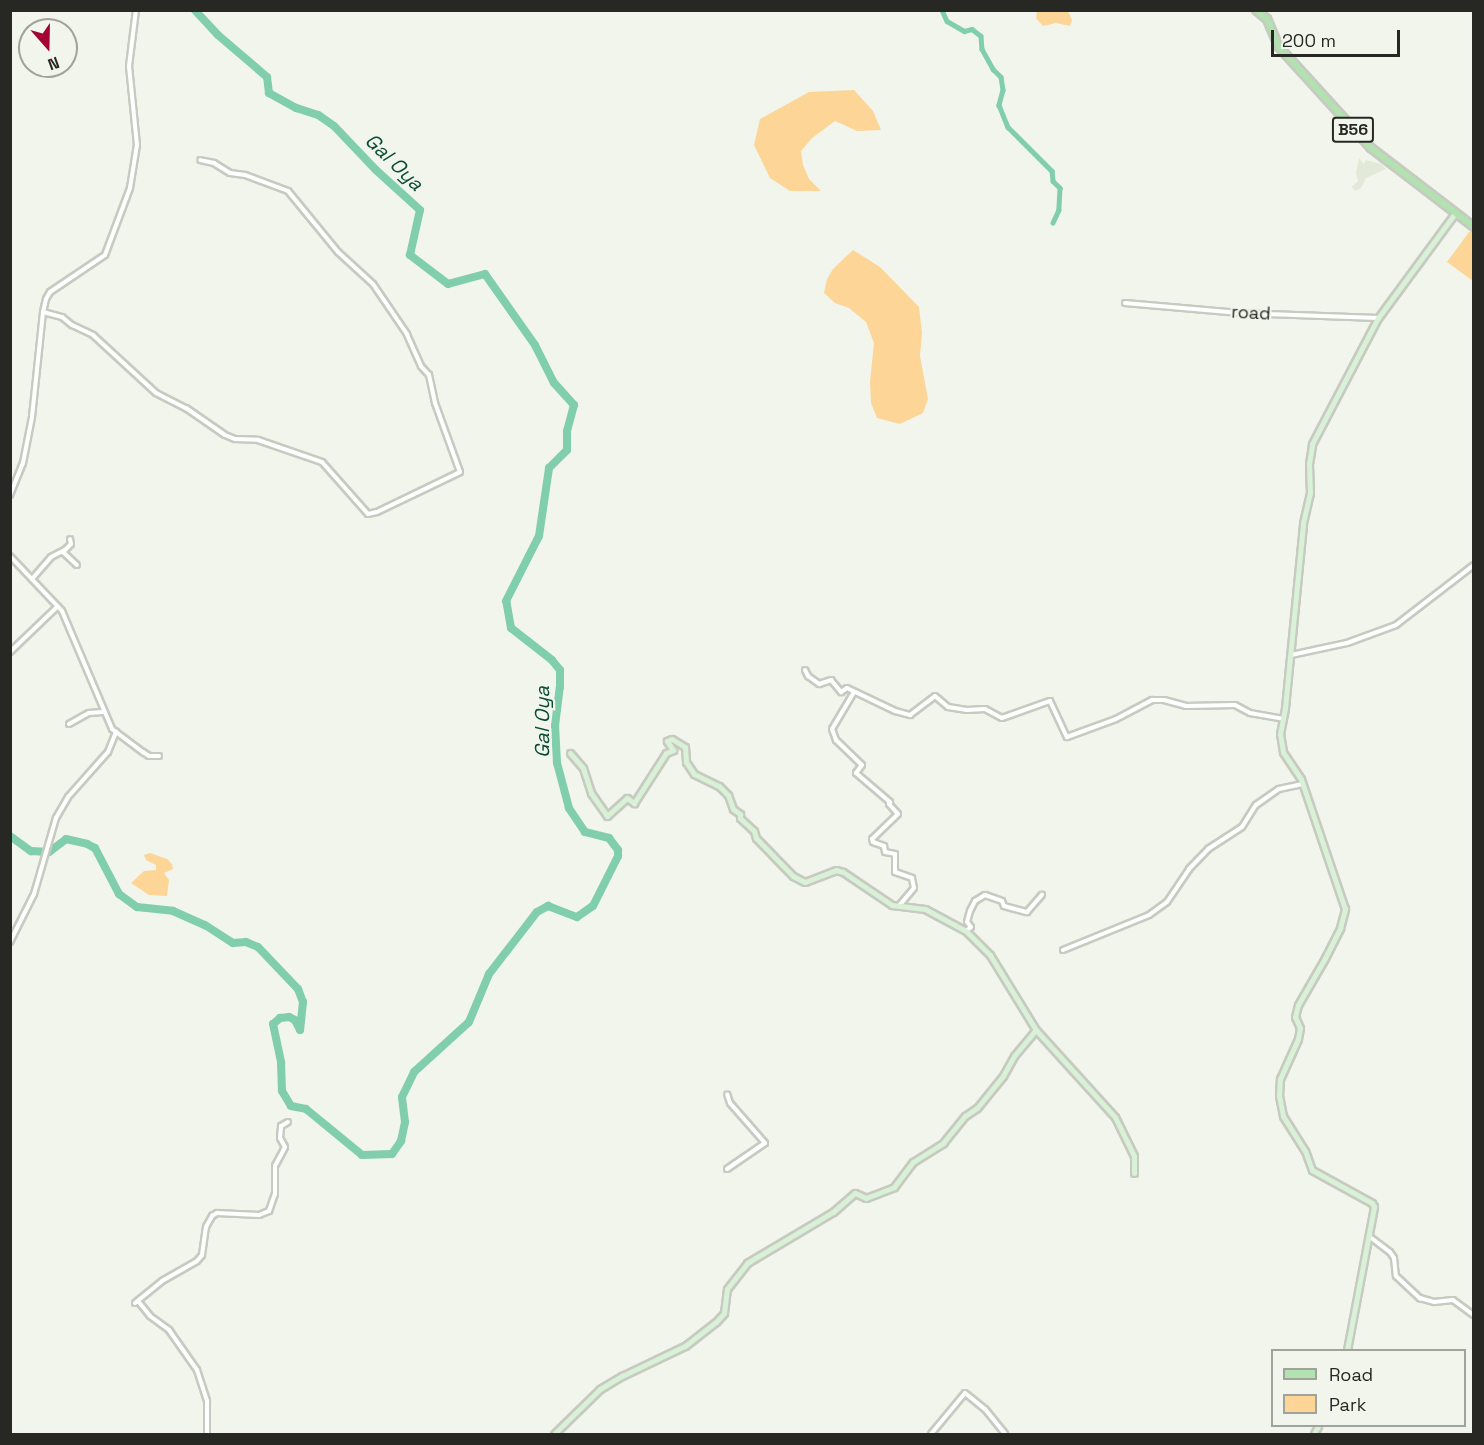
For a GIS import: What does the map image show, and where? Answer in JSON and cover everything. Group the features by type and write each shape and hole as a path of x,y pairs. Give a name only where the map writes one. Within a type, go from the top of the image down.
{"main road":[{"name":"B56","path":"1256,10 1267,19 1279,47 1371,148 1473,226"},
{"path":"1347,1349 1370,1237 1374,1211 1372,1203 1312,1170 1305,1151 1283,1116 1279,1096 1280,1079 1298,1039 1300,1028 1295,1017 1297,1010 1340,928 1345,909 1303,784 1283,752 1280,734 1291,655 1303,523 1310,494 1310,449 1377,318 1455,213"},
{"path":"570,753 583,768 591,793 607,816 627,798 634,803 666,753 673,750 667,741 672,739 685,747 686,762 694,774 719,786 728,795 733,809 754,831 756,838 793,876 805,882 836,870 843,872 892,905 925,909 966,931 990,955 1036,1030 1115,1117 1134,1156 1134,1173"},
{"path":"554,1434 600,1389 685,1346 716,1322 724,1313 727,1289 747,1263 833,1212 855,1193 866,1198 894,1187 913,1162 943,1143 965,1116 977,1108 1003,1076 1014,1056 1036,1030"}],"street":[{"path":"10,495 23,463 32,417 43,312 50,292 105,255 130,188 137,145 129,66 136,10"},
{"path":"43,312 62,317 72,325 93,334 156,393 186,408 225,435 236,439 258,440 322,462 368,514 377,512 460,472 435,403 429,375 421,366 407,334 373,285 338,252 288,191 245,175 230,173 214,163 200,160"},
{"name":"road","path":"1125,303 1240,313 1377,318"},
{"path":"32,579 51,557 63,552 71,544 70,539"},
{"path":"63,552 77,565"},
{"path":"10,556 58,606 75,640 103,712 116,732 150,756 159,756"},
{"path":"1291,655 1347,643 1396,625 1473,565"},
{"path":"12,650 58,606"},
{"path":"805,670 808,676 819,684 831,680 840,692 848,688 895,711 910,715 934,696 948,707 967,710 985,709 1002,718 1050,701 1067,737 1116,719 1152,700 1164,700 1186,706 1235,705 1250,713 1283,719"},
{"path":"854,692 832,729 836,740 862,765 856,773 890,802 889,804 898,814 872,839 873,842 884,846 885,852 895,855 895,872 912,878 914,888 899,906"},
{"path":"69,724 89,712 103,712"},
{"path":"10,942 34,894 56,818 68,797 106,754 116,732"},
{"path":"1063,950 1149,915 1167,902 1189,869 1208,849 1242,827 1256,805 1280,789 1303,784"},
{"path":"966,931 971,927 967,922 970,910 975,901 985,895 1002,901 1004,906 1027,912 1042,895"},
{"path":"727,1169 745,1154 765,1143 730,1103 728,1094"},
{"path":"207,1434 207,1401 197,1370 170,1330 150,1316 136,1302 162,1281 197,1261 202,1255 206,1227 212,1216 217,1213 259,1215 269,1211 275,1194 275,1166 285,1147 280,1138 281,1125 288,1122"},
{"path":"1370,1237 1390,1252 1394,1258 1395,1276 1420,1298 1434,1302 1456,1301 1473,1315"},
{"path":"931,1434 965,1393 985,1408 1005,1434"}],"shaded area":[{"path":"1359,158 1364,164 1366,160 1381,164 1386,169 1366,178 1361,188 1355,191 1352,187 1358,181 1356,173"}],"green space":[{"path":"1037,11 1068,11 1072,20 1070,26 1056,23 1043,26 1036,18"},
{"path":"854,90 873,111 881,130 857,131 835,121 812,138 801,151 803,165 809,179 821,191 790,191 770,178 754,145 760,119 809,92"},
{"path":"1469,232 1473,232 1473,281 1447,262"},
{"path":"853,250 880,267 919,307 922,333 920,356 928,399 923,413 900,424 877,418 871,403 870,382 874,343 866,322 849,308 835,303 824,293 827,279 833,269"},
{"path":"150,853 167,859 172,864 173,869 164,873 169,880 167,896 149,895 131,883 144,871 156,870 156,865 146,860 144,855"}],"waterway":[{"name":"Gal Oya","path":"10,836 31,851 49,852 66,839 87,844 95,848 119,894 137,907 173,911 205,925 233,943 246,942 258,947 298,989 303,1002 300,1030 295,1020 289,1017 280,1018 273,1024 281,1063 282,1091 291,1106 306,1109 362,1155 392,1154 401,1141 405,1122 402,1097 414,1072 469,1022 489,974 537,912 548,906 577,917 593,906 618,856 618,850 609,838 585,832 569,808 557,763 555,726 560,670 552,660 511,628 506,601 539,536 549,468 567,450 567,431 574,405 554,383 535,345 485,274 448,284 410,255 420,210 375,169 334,126 318,115 296,108 269,93 267,77 218,35 195,10"},
{"path":"942,10 947,21 964,31 972,29 981,36 982,49 993,69 1001,77 1003,90 999,105 1008,127 1052,171 1053,181 1060,188 1059,210 1053,223"}]}
